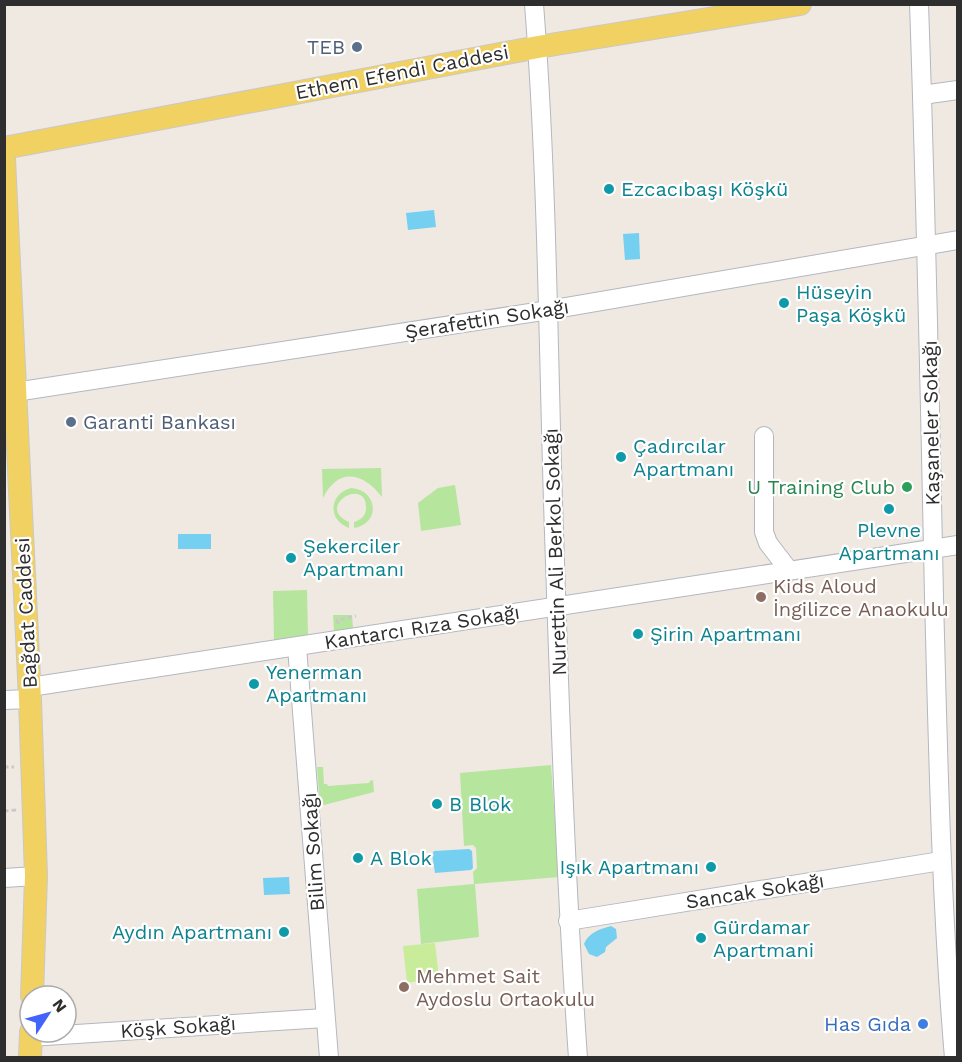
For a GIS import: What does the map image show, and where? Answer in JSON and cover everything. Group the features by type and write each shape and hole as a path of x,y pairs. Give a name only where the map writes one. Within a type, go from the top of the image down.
{"main road":[{"name":"Ethem Efendi Caddesi","path":"4,148 538,46 800,4"},
{"name":"Bağdat Caddesi","path":"4,159 15,392 12,471 30,693 36,876 32,984"}],"street":[{"name":"Nurettin Ali Berkol Sokağı","path":"534,4 538,46 549,310 556,607 568,921 578,1058"},
{"name":"Kaşaneler Sokağı","path":"919,4 941,861 952,971 954,1058"},
{"path":"922,95 957,90"},
{"name":"Şerafettin Sokağı","path":"15,392 549,310 957,240"},
{"path":"764,436 764,532 768,543 788,569"},
{"name":"Kantarcı Rıza Sokağı","path":"4,700 30,693 297,647 788,569 957,546"},
{"name":"Bilim Sokağı","path":"297,647 329,1058"},
{"name":"Sancak Sokağı","path":"568,921 941,861"},
{"path":"4,878 36,876"},
{"name":"Köşk Sokağı","path":"78,1038 326,1018"}],"path":[{"path":"354,611 356,616"},
{"path":"4,767 14,767"},
{"path":"4,811 16,810"}],"green space":[{"path":"381,468 382,497 367,482 351,476 336,481 323,498 322,469"},
{"path":"455,485 461,525 421,531 418,503 438,488"},
{"path":"351,488 367,494 373,507 369,520 354,528 354,522 361,519 366,508 364,499 359,494 352,494 339,502 337,509 340,515 349,522 349,528 337,519 334,513 338,496"},
{"path":"307,590 308,635 274,640 273,591"},
{"path":"333,615 352,615 353,628 334,631"},
{"path":"551,765 559,877 475,884 479,937 421,944 417,889 474,884 473,872 477,868 476,848 473,845 464,846 460,773"},
{"path":"317,767 323,767 324,784 328,786 369,783 373,780 374,792 320,806"},
{"path":"435,943 439,978 407,983 403,946"}],"water":[{"path":"434,210 436,227 408,230 406,213"},
{"path":"639,233 640,259 625,260 623,234"},
{"path":"178,534 211,534 211,549 178,549"},
{"path":"469,849 472,851 473,868 471,870 435,873 432,854 434,851"},
{"path":"289,877 290,894 264,895 263,878"},
{"path":"611,926 616,929 617,938 606,947 605,952 597,957 589,954 584,944 588,937"}],"place":[{"name":"TEB","path":"357,47"},
{"name":"Ezcacıbaşı Köşkü","path":"609,189"},
{"name":"Hüseyin Paşa Köşkü","path":"784,303"},
{"name":"Garanti Bankası","path":"71,422"},
{"name":"Çadırcılar Apartmanı","path":"621,457"},
{"name":"U Training Club","path":"907,487"},
{"name":"Plevne Apartmanı","path":"889,509"},
{"name":"Şekerciler Apartmanı","path":"291,558"},
{"name":"Kids Aloud İngilizce Anaokulu","path":"761,597"},
{"name":"Şirin Apartmanı","path":"638,634"},
{"name":"Yenerman Apartmanı","path":"254,684"},
{"name":"B Blok","path":"437,804"},
{"name":"A Blok","path":"358,858"},
{"name":"Işık Apartmanı","path":"711,867"},
{"name":"Aydın Apartmanı","path":"284,932"},
{"name":"Gürdamar Apartmani","path":"701,938"},
{"name":"Mehmet Sait Aydoslu Ortaokulu","path":"404,987"},
{"name":"Has Gıda","path":"923,1024"}]}
